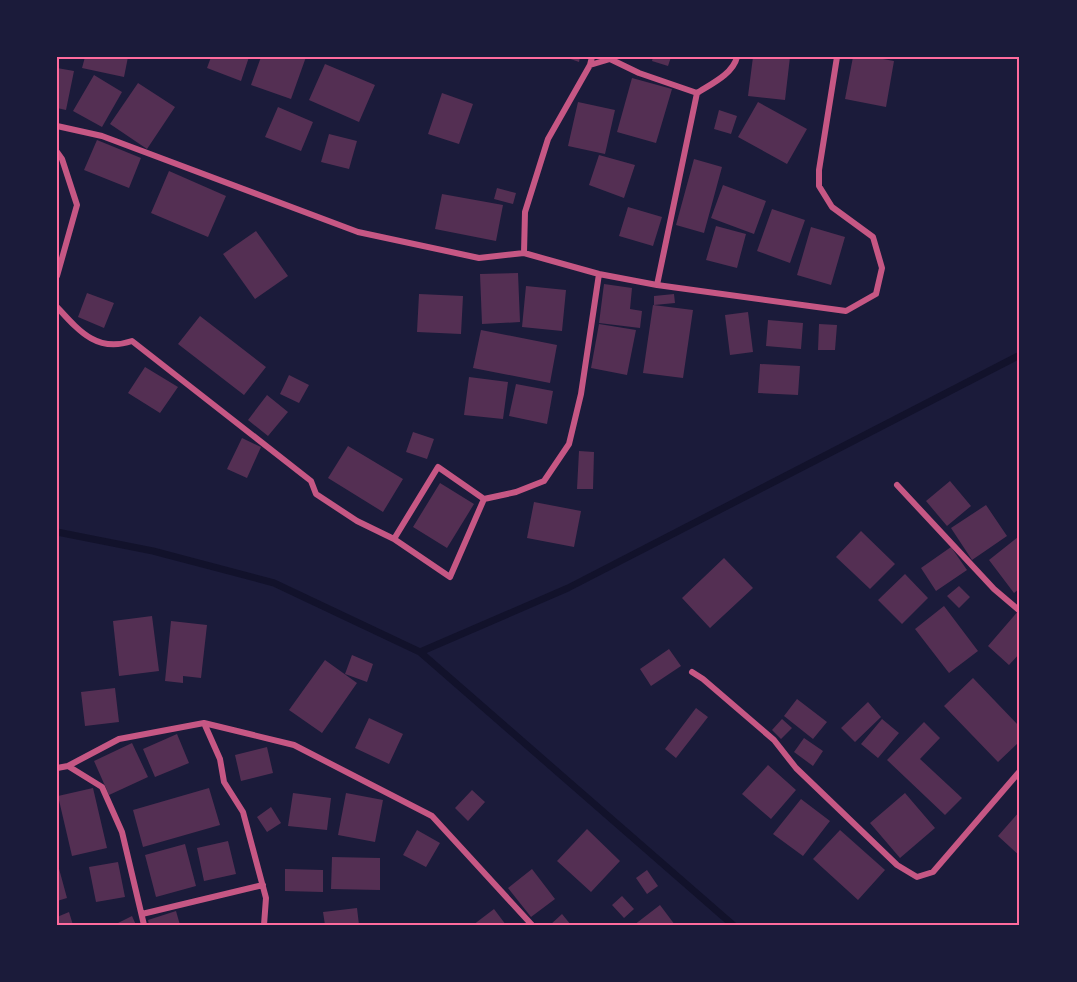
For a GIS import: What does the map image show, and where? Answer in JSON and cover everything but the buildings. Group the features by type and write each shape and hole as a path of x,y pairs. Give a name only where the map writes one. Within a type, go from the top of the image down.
{"street":[{"path":"524,253 525,212 549,139 590,65 592,57"},
{"path":"657,285 697,93 735,66 737,57"},
{"path":"57,126 102,136 358,232 479,258 524,253 600,274 657,285 846,311 876,294 882,268 873,237 832,207 819,186 819,170 837,57"},
{"path":"590,65 610,59 639,73 697,93"},
{"path":"57,152 62,159 77,205 57,276"},
{"path":"394,539 438,467 484,500 516,492 544,481 569,444 580,394 600,274"},
{"path":"57,307 85,337 118,346 132,341 311,481 316,494 357,521 394,539 450,577 484,500"},
{"path":"897,485 993,589 1020,611"},
{"path":"692,672 704,679 774,740 796,768 897,865 917,877 933,872 1020,771"},
{"path":"204,723 219,759 224,782 243,812 266,898 264,925"},
{"path":"57,768 68,766 119,739 204,723 294,745 432,816 532,925"},
{"path":"68,766 102,787 122,832 144,925"},
{"path":"142,914 263,885"}],"waterway":[{"path":"420,652 568,588 1020,355"},
{"path":"57,532 153,551 274,583 420,652 733,925"}]}
